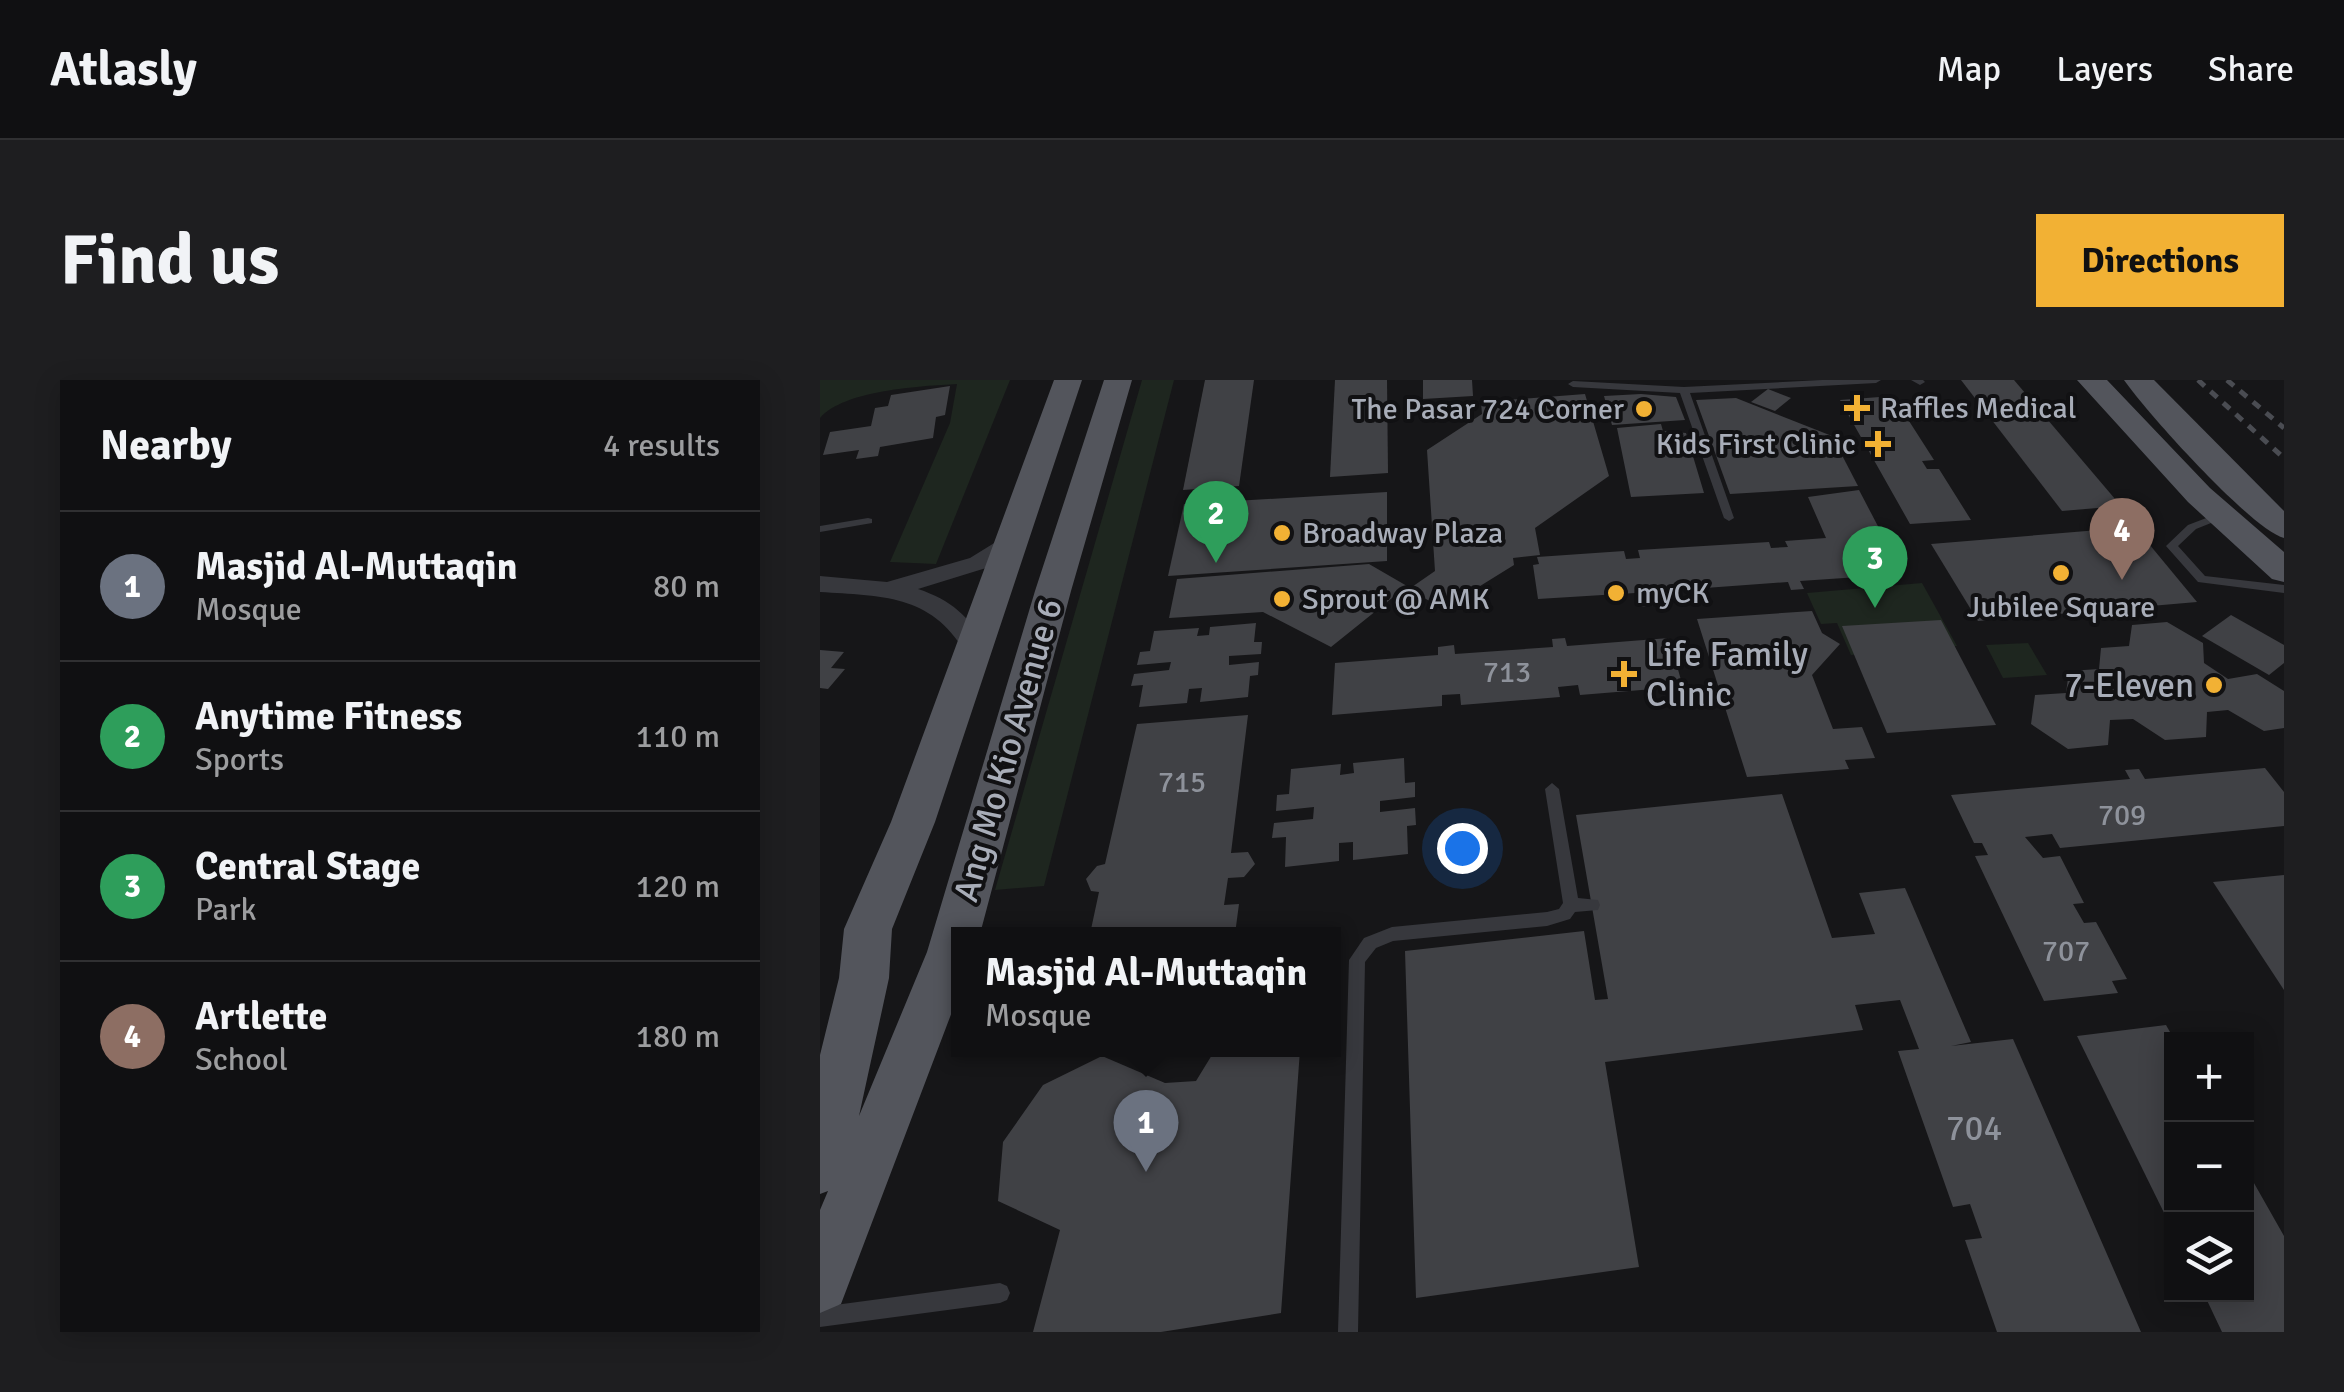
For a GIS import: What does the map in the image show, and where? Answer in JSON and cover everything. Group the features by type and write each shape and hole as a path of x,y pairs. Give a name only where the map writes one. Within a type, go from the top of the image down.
{"main road":[{"name":"Ang Mo Kio Avenue 6","path":"820,1166 864,978 868,929 913,822 1068,380"},
{"name":"Ang Mo Kio Avenue 6","path":"958,927 1053,590 1118,380"},
{"path":"2091,380 2222,515 2284,571"},
{"path":"2138,380 2249,498 2284,528"},
{"name":"Ang Mo Kio Avenue 6","path":"820,1282 951,952"}],"street":[{"path":"887,590 978,562 1012,539"},
{"path":"820,584 921,597 956,615 974,646"}],"lane":[{"path":"1574,384 1684,390 1753,383 1876,380"},
{"path":"1684,390 1728,518"},
{"path":"2222,515 2192,527 2172,546 2202,579 2284,589"},
{"path":"820,529 868,521"},
{"path":"1348,1332 1357,960 1370,942 1392,934 1549,927 1564,914 1571,905 1552,790"},
{"path":"1571,905 1592,905"},
{"path":"820,1317 1000,1293"}],"shaded area":[{"path":"820,380 1010,380 936,564 890,562 950,423 957,384 864,395 846,401 820,418"},
{"path":"1142,380 1174,380 1044,886 995,890"},
{"path":"1922,583 1957,646 1851,655 1837,623 1821,624 1807,593"},
{"path":"2028,643 2047,675 2003,678 1986,645"}],"building":[{"path":"1205,380 1254,380 1239,486 1183,490"},
{"path":"1335,380 1387,380 1388,473 1330,477"},
{"path":"1423,380 1472,380 1473,396 1423,399"},
{"path":"1961,380 2014,380 2121,506 2062,511"},
{"path":"950,386 945,415 936,417 933,438 880,447 878,456 856,459 859,450 823,455 830,432 871,426 875,408 888,406 891,395"},
{"path":"1768,389 1791,398 1775,411 1751,402"},
{"path":"1585,394 1609,476 1535,528 1540,555 1513,558 1514,565 1443,609 1409,589 1435,571 1427,450 1482,414 1481,402"},
{"name":"The Pasar 724 Corner","path":"1604,396 1676,397 1685,420 1612,425"},
{"path":"1893,396 1934,460 1922,461 1927,469 1939,469 1971,520 1910,524 1840,400"},
{"path":"1736,398 1832,436 1858,486 1730,494 1696,400"},
{"path":"1661,424 1663,431 1686,433 1704,493 1631,497 1617,428"},
{"path":"1859,490 1903,574 1800,581 1804,589 1791,590 1788,582 1651,592 1654,606 1639,607 1635,593 1538,599 1533,565 1539,564 1537,557 1624,551 1626,559 1640,558 1638,550 1769,542 1771,548 1788,547 1785,541 1826,538 1808,497"},
{"name":"Broadway Plaza","path":"1387,492 1387,561 1168,576 1184,504"},
{"name":"Jubilee Square","path":"2135,527 2197,602 1978,621 1931,544"},
{"name":"Sprout @ AMK","path":"1369,564 1407,586 1331,647 1263,612 1169,618 1177,579"},
{"path":"1812,611 1822,633 1840,644 1812,675 1833,729 1862,727 1875,758 1845,760 1849,769 1747,777 1697,619"},
{"path":"2231,615 2284,645 2284,663 2269,675 2202,636"},
{"path":"1941,620 1996,725 1887,733 1842,626"},
{"path":"2167,622 2203,643 2204,663 2228,679 2257,674 2284,691 2284,728 2264,731 2228,710 2207,712 2206,737 2165,740 2133,719 2110,720 2108,745 2068,749 2031,724 2035,695 2066,693 2069,671 2099,669 2101,648 2129,646 2132,625"},
{"path":"1256,623 1254,642 1262,642 1261,654 1229,656 1229,665 1259,662 1258,675 1250,676 1248,697 1200,702 1202,688 1189,689 1187,703 1139,707 1143,685 1131,686 1134,674 1169,670 1171,662 1137,665 1140,652 1150,651 1154,631 1199,628 1197,636 1209,635 1210,627"},
{"path":"1565,638 1567,646 1669,638 1681,680 1676,680 1678,687 1580,695 1578,685 1558,687 1560,697 1461,705 1460,694 1442,695 1442,706 1332,715 1335,663 1438,655 1438,647 1454,645 1455,654 1553,647 1552,639"},
{"path":"820,650 844,652 831,668 845,669 828,689 820,688"},
{"path":"1248,715 1231,853 1248,852 1255,864 1244,877 1228,878 1224,905 1239,904 1236,927 1092,927 1099,892 1091,891 1086,879 1097,866 1105,864 1137,724"},
{"path":"1404,758 1405,783 1415,782 1415,797 1380,801 1380,812 1415,808 1416,825 1407,826 1408,854 1353,860 1353,842 1339,843 1339,861 1285,867 1286,837 1272,838 1274,823 1313,819 1314,807 1276,811 1277,795 1289,794 1291,769 1341,764 1340,775 1354,773 1353,763"},
{"path":"2265,768 2284,792 2284,826 2060,848 2052,834 2025,837 2043,858 2060,856 2084,903 2073,904 2084,923 2096,922 2127,979 2112,981 2118,993 2044,1001 1975,856 1988,855 1982,843 1974,843 1951,795 2130,779 2125,770 2139,769 2145,779"},
{"path":"1782,794 1832,938 1875,934 1859,893 1905,888 1971,1042 1951,1046 2013,1039 2141,1332 1997,1332 1965,1240 1982,1238 1970,1204 1953,1207 1898,1051 1919,1049 1900,1000 1855,1005 1863,1030 1605,1062 1639,1267 1416,1298 1405,951 1584,931 1595,1000 1608,999 1576,815"},
{"path":"2284,875 2284,990 2213,882"},
{"path":"2166,1025 2170,1032 2164,1032 2164,1213 2077,1036"},
{"path":"1100,1057 1165,1083 1196,1081 1211,1057 1299,1057 1281,1313 1161,1332 1033,1332 1060,1230 998,1201 1003,1142 1043,1085"},
{"path":"2254,1183 2284,1236 2284,1332 2222,1332 2208,1302 2254,1302"}],"railway":[{"path":"2198,380 2284,458"},
{"path":"2227,380 2284,428"}],"place":[{"name":"Raffles Medical","path":"1857,408"},
{"name":"The Pasar 724 Corner","path":"1644,409"},
{"name":"Kids First Clinic","path":"1878,444"},
{"name":"Broadway Plaza","path":"1282,533"},
{"name":"Anytime Fitness","path":"1216,563"},
{"name":"Jubilee Square","path":"2061,573"},
{"name":"Artlette","path":"2122,580"},
{"name":"myCK","path":"1616,593"},
{"name":"Sprout @ AMK","path":"1282,599"},
{"name":"Central Stage","path":"1875,608"},
{"name":"Life Family Clinic","path":"1624,674"},
{"name":"7-Eleven","path":"2214,685"},
{"name":"Masjid Al-Muttaqin","path":"1146,1172"}]}
